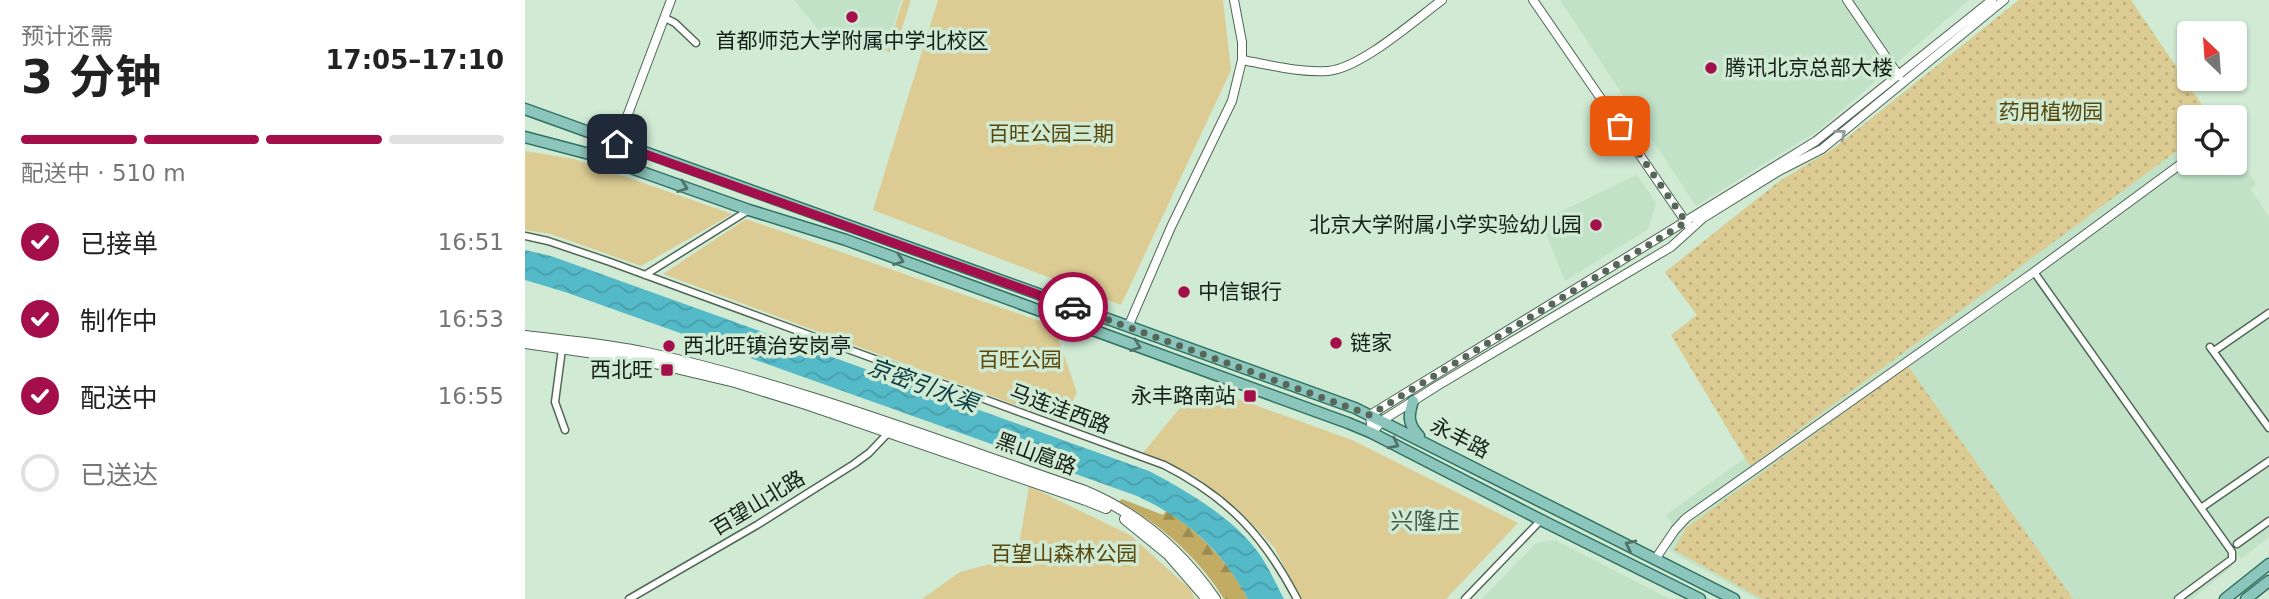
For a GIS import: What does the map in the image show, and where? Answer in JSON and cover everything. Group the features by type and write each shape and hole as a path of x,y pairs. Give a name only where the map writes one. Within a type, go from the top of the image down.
{"main road":[{"name":"永丰路","path":"525,109 1383,420 1734,599"},
{"path":"525,116 546,118"},
{"name":"永丰路","path":"525,137 597,156 867,248 1371,433 1700,599"},
{"path":"849,242 854,227"},
{"path":"867,248 868,241 874,234"},
{"name":"黑山扈路","path":"525,336 644,352 761,382 1086,499 1108,509 1146,535 1168,554 1207,599"},
{"name":"黑山扈路","path":"525,344 642,360 735,382 892,428 1085,491 1144,524 1173,549 1215,599"},
{"path":"1413,401 1409,414 1410,424 1426,443"},
{"path":"2225,599 2269,564"},
{"path":"2246,599 2269,581"}],"street":[{"path":"617,144 671,0"},
{"path":"1128,327 1171,227 1232,101 1242,60 1242,42 1234,0"},
{"path":"1242,60 1313,71 1331,71 1350,65 1442,0"},
{"path":"1533,0 1691,230"},
{"path":"1847,0 1899,76"},
{"path":"1371,433 1370,415 1816,141 1991,0"},
{"path":"1371,433 1383,420 1413,401 1671,247 1703,218 1779,171 1822,149 2004,0"},
{"path":"664,18 675,23 696,43"},
{"path":"1656,558 1686,518 2034,272 2177,167"},
{"path":"645,275 749,210"},
{"name":"马连洼西路","path":"525,236 560,245 645,275 1182,474 1214,496 1254,532 1269,550 1297,599"},
{"path":"2034,272 2232,552 2232,559 2178,599"},
{"path":"2269,313 2212,349 2269,428"},
{"path":"562,349 555,402 565,430"},
{"name":"百望山北路","path":"629,599 757,525 843,471 869,453 892,428"},
{"path":"2201,508 2269,461"},
{"path":"1465,599 1541,520"},
{"path":"2237,544 2269,521"}],"shaded area":[{"name":"首都师范大学附属中学北校区","path":"794,0 901,0 887,51 822,34"},
{"path":"1560,0 1969,0 1819,130 1696,206"},
{"path":"2019,0 2131,0 2177,68 2177,91 2192,91 2202,105 2177,105 2177,175 2247,175 2247,171 2256,184 2251,190 2269,217 2269,537 2241,559 2228,540 2223,542 2232,567 2192,599 1757,599 1670,551 1671,522 1666,515 1745,458 1671,335 1697,315 1665,272 1781,180 1833,149"},
{"name":"北京大学附属小学实验幼儿园","path":"1637,175 1656,203 1648,229 1565,281 1541,221"},
{"path":"1555,540 1670,599 1482,599 1536,543"}],"green space":[{"path":"903,0 911,0 894,53 887,52"},
{"name":"百旺公园三期","path":"938,0 1223,0 1231,70 1121,305 873,210"},
{"name":"药用植物园","path":"2019,0 2131,0 2177,68 2177,91 2192,91 2202,105 2177,105 2177,151 1750,466 1671,335 1697,315 1665,272 1781,180 1833,149"},
{"path":"525,151 574,159 732,214 641,266 551,234 525,230"},
{"name":"百旺公园","path":"746,219 1054,326 1077,393 1062,422 663,274"},
{"path":"1908,366 2073,599 1762,599 1674,550 1686,528"},
{"path":"1199,385 1352,440 1518,523 1446,599 1301,599 1274,547 1242,513 1195,476 1142,454"},
{"name":"百望山森林公园","path":"1029,486 1130,535 1190,589 1195,599 922,599 960,572 1017,557"},
{"path":"1122,499 1163,515 1167,510 1180,519 1223,561 1248,599 1224,599 1203,569 1177,543 1119,501"}],"water":[{"path":"525,250 551,256 1149,471 1193,496 1235,527 1258,552 1284,599 1248,599 1226,565 1201,538 1172,515 1137,496 525,280"}],"way so far":[{"path":"1073,307 1370,415 1686,222 1620,126"}],"place":[{"name":"首都师范大学附属中学北校区","path":"852,17"},
{"name":"腾讯北京总部大楼","path":"1711,68"},
{"name":"北京大学附属小学实验幼儿园","path":"1596,225"},
{"name":"中信银行","path":"1184,292"},
{"name":"链家","path":"1336,343"},
{"name":"西北旺镇治安岗亭","path":"669,346"},
{"name":"西北旺","path":"667,370"},
{"name":"永丰路南站","path":"1250,396"}],"district":[{"name":"兴隆庄","path":"1425,521"}],"route":[{"path":"617,144 1073,307"}],"water label":[{"name":"京密引水渠","path":"923,385"}]}
